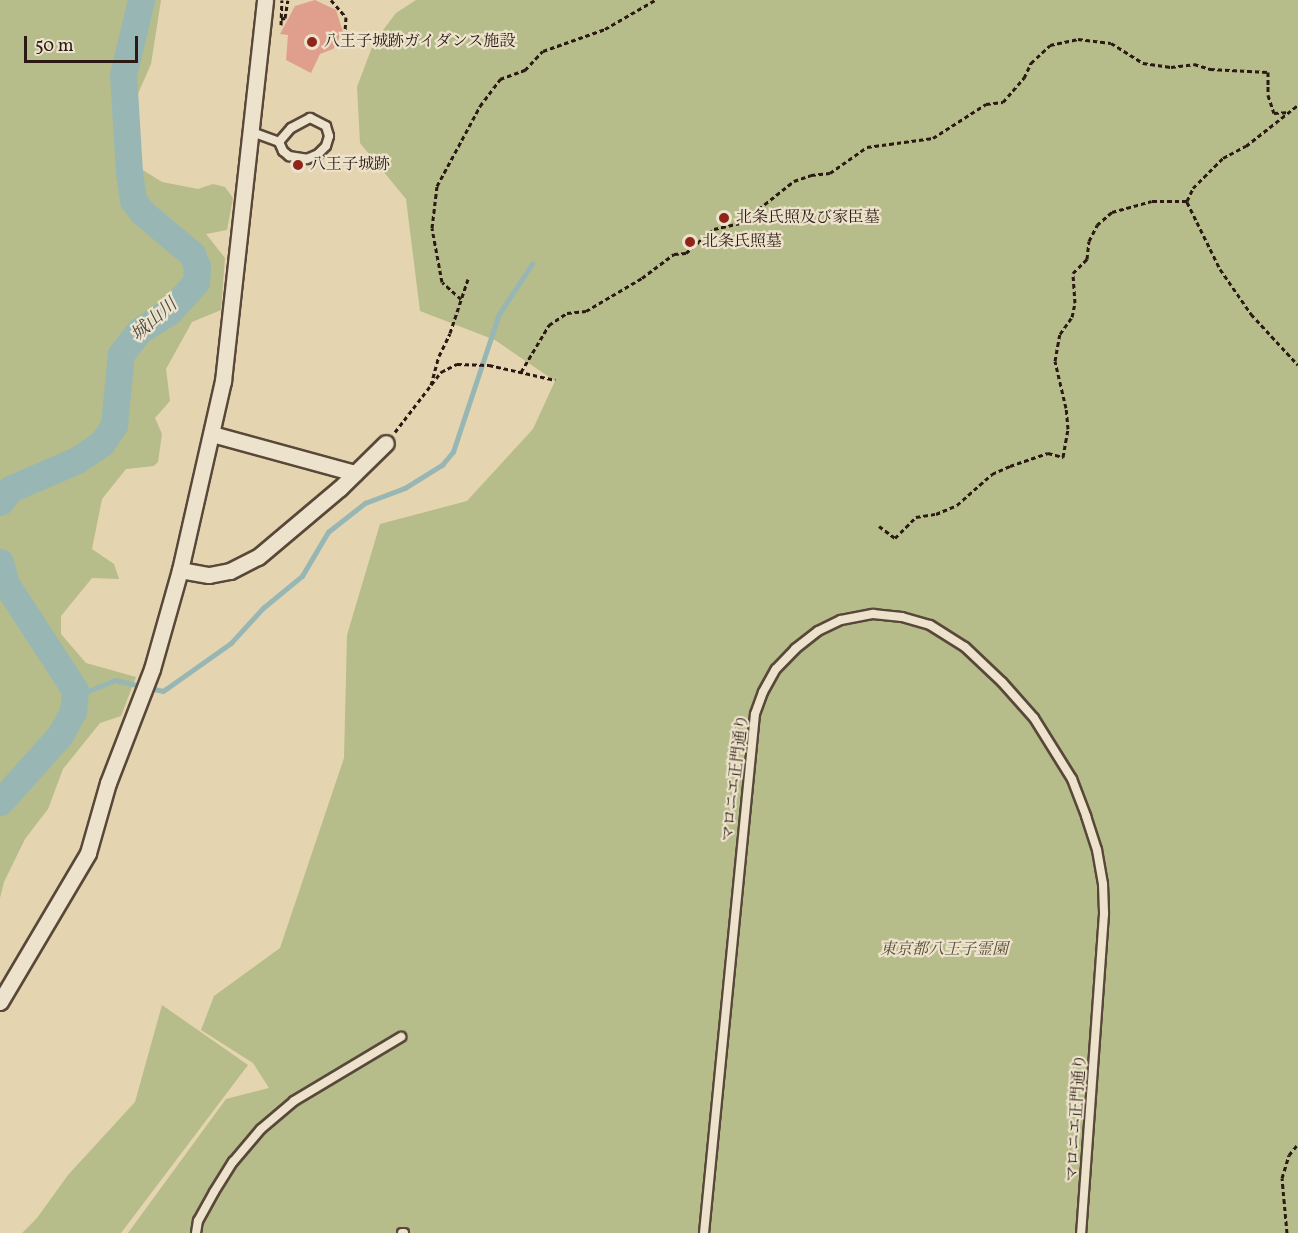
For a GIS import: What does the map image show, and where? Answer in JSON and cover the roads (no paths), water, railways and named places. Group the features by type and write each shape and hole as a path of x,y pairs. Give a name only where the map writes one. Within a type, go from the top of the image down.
{"street":[{"path":"0,1002 83,863 108,783 152,669 180,570 223,381 265,0"},
{"path":"212,434 355,473"},
{"path":"180,570 209,575 230,571 258,557 386,443"}],"lane":[{"path":"252,132 279,142 283,151 289,156 307,159 322,150 329,136 326,126 310,118 291,128 279,142"},
{"name":"マロニエ正門通り","path":"704,1233 755,714 763,692 776,669 795,649 818,631 841,620 873,614 902,617 930,625 965,647 1002,682 1034,718 1072,779 1086,816 1097,850 1103,884 1104,914 1081,1233"},
{"path":"195,1233 198,1221 221,1182 261,1129 294,1101 401,1037"}],"waterway":[{"name":"城山川","path":"0,502 10,489 77,460 102,443 114,425 121,354 139,331 170,311 196,282 197,266 192,254 143,213 133,200 123,75 141,0"},
{"path":"74,697 115,680 163,691 231,643 263,608 302,576 328,532 365,503 405,488 442,465 453,452 499,314 532,264"},
{"name":"城山川","path":"0,562 6,584 75,690 73,711 60,735 0,802"}],"place":[{"name":"八王子城跡ガイダンス施設","path":"312,42"},
{"name":"八王子城跡","path":"298,165"},
{"name":"北条氏照及び家臣墓","path":"724,218"},
{"name":"北条氏照墓","path":"690,242"}],"park label":[{"name":"東京都八王子霊園","path":"944,950"}]}
